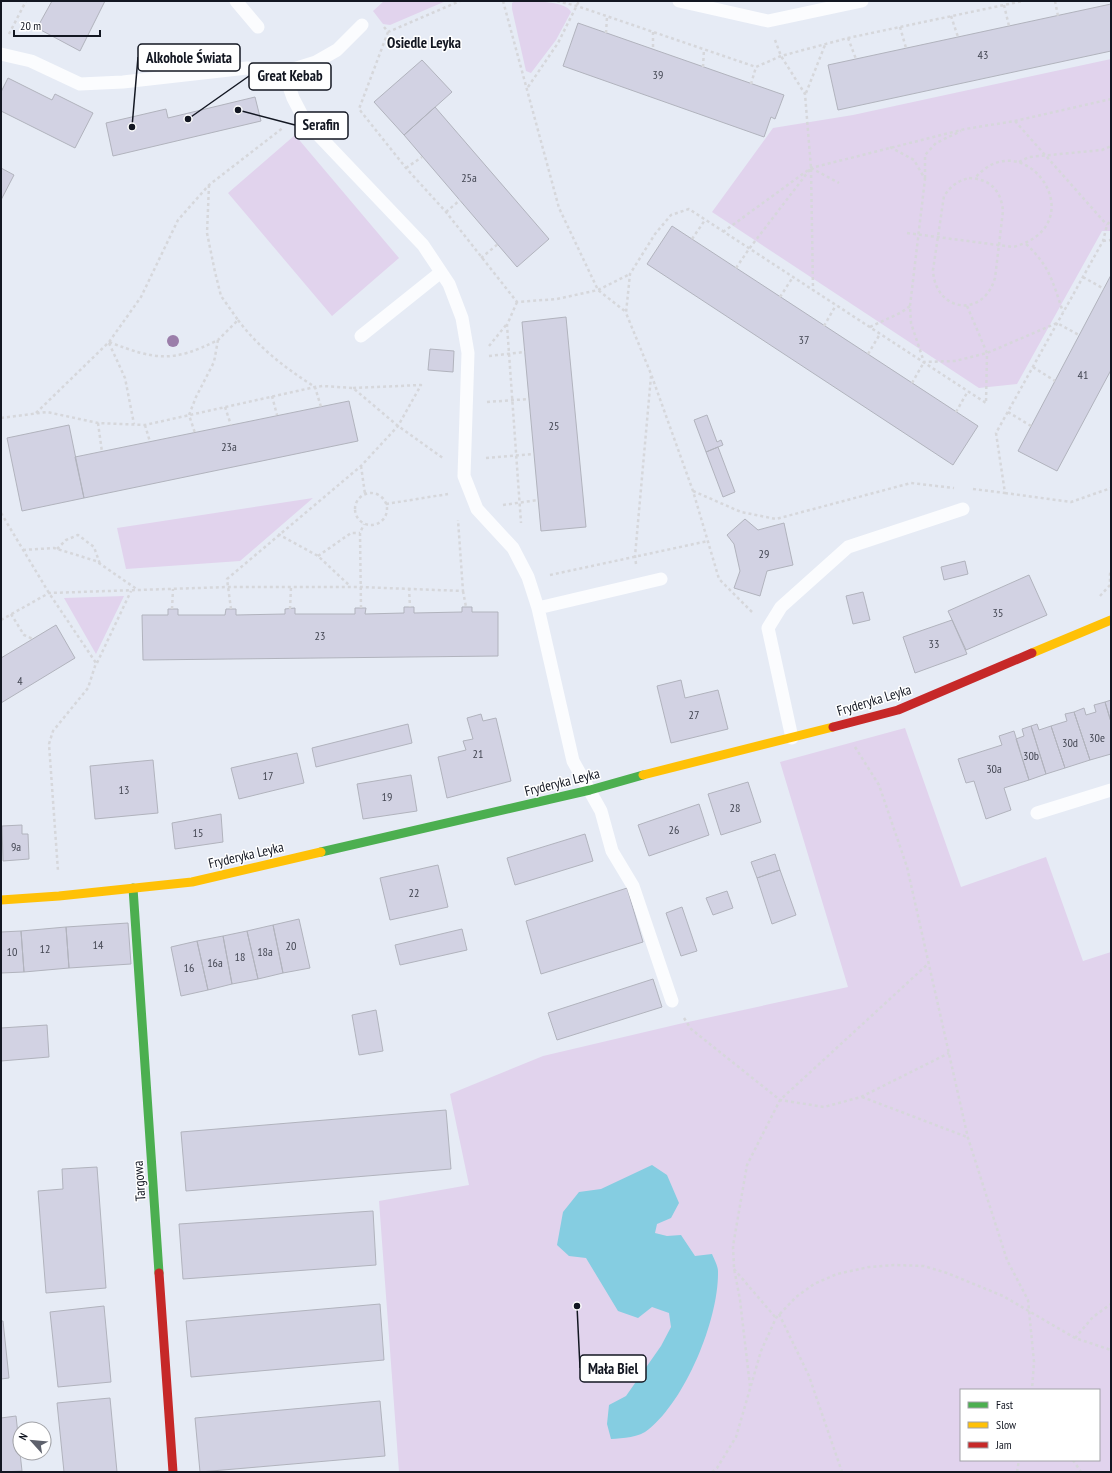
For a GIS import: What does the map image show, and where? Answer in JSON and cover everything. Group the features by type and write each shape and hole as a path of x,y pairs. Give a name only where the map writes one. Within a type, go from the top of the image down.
{"street":[{"name":"Fryderyka Leyka","path":"1,900 59,896 192,882 590,790 622,780 898,710 1111,620"},
{"name":"Targowa","path":"133,888 173,1472"}],"lane":[{"path":"236,1 258,27"},
{"path":"679,1 768,21 862,1"},
{"path":"1,54 31,61 80,84 123,82 247,68 284,72 316,62 337,50 362,25"},
{"path":"284,72 293,98 305,121 423,245 449,284 462,318 468,353 464,476 477,509 513,548 528,577 538,608 573,761 601,812 612,851 633,886 672,1001"},
{"path":"361,336 441,272"},
{"path":"792,738 768,628 781,607 848,546 963,509"},
{"path":"538,608 661,579"},
{"path":"1037,813 1111,790"}],"path":[{"path":"8,36 26,1"},
{"path":"460,1 388,32 359,109 406,168 446,212 517,302"},
{"path":"503,1 528,87 559,208 598,290 626,313"},
{"path":"528,87 558,43 579,1"},
{"path":"1055,1 1058,16"},
{"path":"1004,5 1009,26"},
{"path":"606,33 608,16"},
{"path":"951,16 958,37"},
{"path":"768,21 781,56 805,94"},
{"path":"379,22 388,32"},
{"path":"900,27 906,48"},
{"path":"653,32 653,50"},
{"path":"848,38 856,59"},
{"path":"813,290 811,168 805,94 825,45"},
{"path":"703,67 704,49"},
{"path":"751,84 756,66"},
{"path":"723,232 811,168 965,129 1015,121 1111,99"},
{"path":"35,414 109,342 141,297 178,220 209,185 301,114"},
{"path":"1015,121 1107,225"},
{"path":"912,383 924,362 911,323 910,306 925,179 925,154 936,143 965,129"},
{"path":"1018,162 1029,157 1102,150 1111,146"},
{"path":"890,147 914,160 925,179"},
{"path":"406,168 422,157"},
{"path":"907,233 937,238 999,246 1013,247 1026,244 1038,236 1046,226 1051,213 1052,200 1048,187 1041,175 1031,167 1018,162 1004,161 991,165 975,178 959,181 950,187 944,196 937,238 933,270 934,281 938,291 946,299 955,304 967,306 985,297 992,289 999,246 1003,211 1002,200 998,191 990,183 975,178"},
{"path":"811,168 839,183"},
{"path":"736,268 748,248 811,168"},
{"path":"209,185 207,233 221,296 252,338 288,370 315,387 321,407"},
{"path":"446,212 460,200"},
{"path":"768,628 719,579 693,491 651,374 626,313 630,274 655,234 670,215 688,209 986,403 987,353 967,306"},
{"path":"692,239 705,220"},
{"path":"1005,493 996,433 1103,241 1107,225 1111,220"},
{"path":"1103,241 1111,240"},
{"path":"481,258 498,244"},
{"path":"1026,244 1040,257 1049,271 1063,313"},
{"path":"517,302 557,299 598,290 630,274"},
{"path":"1083,276 1104,289"},
{"path":"780,297 792,277"},
{"path":"488,347 507,325 517,302"},
{"path":"824,326 836,305"},
{"path":"870,327 902,312 910,306"},
{"path":"109,342 139,353 168,358 195,351 218,340 238,320"},
{"path":"924,362 955,361 987,353 1058,323"},
{"path":"1058,323 1079,335"},
{"path":"507,325 521,525"},
{"path":"868,354 880,334"},
{"path":"195,433 189,415 214,362 218,340"},
{"path":"109,342 125,378 134,424"},
{"path":"509,354 525,352"},
{"path":"1033,367 1055,381"},
{"path":"638,584 635,556 651,374"},
{"path":"1,418 47,412 98,423 145,425 315,387 353,388 421,385 398,426 361,466 278,534 227,579 231,609"},
{"path":"353,388 398,426 448,461"},
{"path":"956,412 968,391"},
{"path":"272,396 277,415"},
{"path":"466,404 529,399"},
{"path":"225,407 231,425"},
{"path":"1008,412 1031,426"},
{"path":"98,423 102,452"},
{"path":"145,425 150,442"},
{"path":"464,460 534,454"},
{"path":"361,466 365,494"},
{"path":"693,491 741,512 776,519 911,483 958,488"},
{"path":"966,489 1071,502 1111,488"},
{"path":"374,493 381,497 386,504 387,512 383,520 376,525 364,524 359,521 355,514 355,505 359,498 365,494 374,493"},
{"path":"386,504 449,493"},
{"path":"477,509 538,500"},
{"path":"1,513 49,593 96,664"},
{"path":"458,515 463,591 466,607"},
{"path":"362,608 360,586 360,533 364,524"},
{"path":"318,556 350,533 360,533"},
{"path":"278,534 318,556 350,586"},
{"path":"57,549 66,540 78,535 94,547 100,564"},
{"path":"546,576 708,541"},
{"path":"23,550 57,549 96,561 138,590"},
{"path":"1,620 49,593 227,587 350,586 463,591"},
{"path":"290,608 291,587"},
{"path":"410,588 410,607"},
{"path":"172,609 174,589"},
{"path":"59,876 49,744 53,731 88,688 96,664 131,591"},
{"path":"11,614 24,635 33,639"},
{"path":"846,724 853,743 879,785 905,859 968,1138 1008,1260 1028,1300 1031,1313 1034,1362 1032,1389"},
{"path":"750,1389 740,1300 734,1268 733,1246 747,1165 780,1100 929,964"},
{"path":"672,1001 691,1029 780,1100 824,1107 861,1097 949,1053"},
{"path":"861,1097 968,1138"},
{"path":"712,1472 717,1468 736,1437 761,1351 776,1318 796,1297 814,1284 837,1274 868,1267 894,1266 924,1266 947,1272 1003,1296 1075,1338 1111,1350"},
{"path":"734,1268 776,1318"},
{"path":"1075,1338 1093,1317 1111,1304"},
{"path":"779,1314 809,1376 842,1472"},
{"path":"1017,1472 1019,1461"},
{"path":"1074,1461 1080,1472"}],"shaded area":[{"path":"384,1 446,1 390,25 383,24 373,11"},
{"path":"515,1 555,3 568,8 571,12 556,40 531,73 526,71 512,9 512,3"},
{"path":"1111,59 1111,231 1102,231 1017,384 979,388 712,212 773,128 853,115"},
{"path":"295,135 399,258 332,316 228,193"},
{"path":"313,498 240,561 126,569 117,528"},
{"path":"124,596 96,654 64,598"},
{"path":"905,728 961,887 1046,857 1083,961 1111,952 1111,1472 399,1472 379,1201 469,1185 450,1094 543,1056 679,1024 848,987 780,762"}],"water":[{"path":"652,1165 667,1175 679,1203 671,1218 657,1224 655,1233 667,1236 681,1235 695,1256 712,1254 718,1269 717,1290 713,1312 698,1357 676,1398 663,1416 645,1432 631,1437 611,1439 607,1424 609,1405 626,1396 661,1346 671,1327 669,1313 652,1307 638,1318 618,1311 586,1258 569,1256 557,1245 563,1212 579,1192 601,1189"}],"building":[{"path":"52,1 105,1 80,51 37,28"},
{"path":"1111,4 1111,51 838,110 828,65"},
{"path":"578,23 784,95 775,119 771,117 764,137 563,66"},
{"path":"422,60 452,92 404,135 374,102"},
{"path":"8,78 52,100 55,94 93,113 75,148 1,111 1,92"},
{"path":"255,97 261,121 113,156 106,123 166,109 168,118"},
{"path":"435,107 549,239 517,267 404,135"},
{"path":"1,168 14,175 1,200"},
{"path":"672,226 978,426 953,465 647,264"},
{"path":"1111,275 1111,370 1057,471 1018,451"},
{"path":"566,317 586,527 541,531 522,322"},
{"path":"430,349 454,351 453,372 428,370"},
{"path":"349,401 358,441 84,498 75,457"},
{"path":"707,415 717,442 721,440 723,445 706,452 694,420"},
{"path":"69,425 84,498 22,511 7,438"},
{"path":"718,447 735,492 723,497 706,452"},
{"path":"745,519 758,530 784,523 793,565 767,571 760,596 734,588 740,571 734,544 727,535"},
{"path":"965,561 968,574 944,580 941,567"},
{"path":"1029,575 1047,615 966,650 948,611"},
{"path":"863,592 870,620 853,624 846,596"},
{"path":"404,607 414,607 414,613 462,612 462,607 472,607 472,612 498,612 498,656 143,660 142,615 168,615 168,609 178,609 178,615 225,615 226,609 236,609 236,615 285,614 285,609 295,608 295,614 355,614 355,608 366,608 365,614 404,613"},
{"path":"952,620 967,654 915,673 903,637"},
{"path":"56,625 75,658 1,703 1,658"},
{"path":"681,680 685,698 718,690 728,729 671,743 657,686"},
{"path":"1111,700 1111,722 1105,702"},
{"path":"1105,702 1111,722 1111,754 1090,760 1074,712 1084,708 1086,715 1096,712 1094,705"},
{"path":"1074,712 1090,760 1065,768 1051,726 1067,721 1065,714"},
{"path":"481,714 483,721 496,718 511,781 447,798 438,757 466,750 463,741 473,739 467,718"},
{"path":"408,724 412,743 316,767 312,748"},
{"path":"1037,724 1039,730 1051,726 1065,768 1046,774 1031,726"},
{"path":"1031,726 1046,774 1029,780 1016,739 1024,736 1022,729"},
{"path":"1014,731 1029,780 1004,788 1011,810 986,819 974,781 966,783 958,759 1002,745 999,736"},
{"path":"297,753 304,783 239,799 231,768"},
{"path":"153,760 158,813 95,819 90,766"},
{"path":"411,775 417,811 363,819 357,784"},
{"path":"748,782 761,822 721,835 708,794"},
{"path":"699,804 709,835 649,856 638,825"},
{"path":"221,814 223,842 175,849 172,823"},
{"path":"22,825 22,834 28,834 29,859 3,861 2,826"},
{"path":"585,834 593,861 515,885 507,858"},
{"path":"775,854 780,870 757,878 751,862"},
{"path":"438,865 448,907 390,920 380,878"},
{"path":"780,870 796,915 772,924 757,878"},
{"path":"627,888 643,942 541,974 526,921"},
{"path":"727,891 733,908 713,915 706,898"},
{"path":"682,907 697,951 681,956 666,913"},
{"path":"299,919 310,968 283,973 273,925"},
{"path":"128,923 131,964 69,968 66,927"},
{"path":"273,925 283,973 258,979 247,931"},
{"path":"66,927 69,968 24,972 21,931"},
{"path":"462,929 467,950 400,965 395,945"},
{"path":"21,931 24,972 1,973 1,932"},
{"path":"247,931 258,979 232,984 223,936"},
{"path":"223,936 232,984 208,990 197,941"},
{"path":"197,941 208,990 181,996 171,947"},
{"path":"653,979 662,1007 557,1040 548,1013"},
{"path":"376,1010 383,1051 359,1055 352,1015"},
{"path":"47,1025 49,1057 1,1061 1,1028"},
{"path":"446,1110 451,1169 186,1191 181,1132"},
{"path":"97,1167 106,1288 46,1293 38,1191 63,1189 62,1169"},
{"path":"373,1211 376,1265 183,1279 179,1224"},
{"path":"380,1304 384,1360 191,1377 186,1321"},
{"path":"104,1306 111,1382 58,1387 50,1312"},
{"path":"1,1321 3,1321 9,1378 1,1379"},
{"path":"110,1398 117,1472 64,1472 57,1403"},
{"path":"380,1401 385,1456 200,1472 195,1418"},
{"path":"16,1416 17,1421 12,1421 12,1461 21,1461 22,1471 1,1472 1,1418"}],"traffic: fast":[{"path":"321,852 590,790 643,775"},
{"path":"133,888 159,1273"}],"traffic: slow":[{"path":"1032,653 1111,620"},
{"path":"643,775 833,727"},
{"path":"1,900 59,896 192,882 321,852"}],"traffic: jam":[{"path":"833,727 898,710 1032,653"},
{"path":"159,1273 173,1472"}],"place":[{"name":"Serafin","path":"238,110"},
{"name":"Great Kebab","path":"188,119"},
{"name":"Alkohole Świata","path":"132,127"},
{"name":"Mała Biel","path":"577,1306"}],"district":[{"name":"Osiedle Leyka","path":"424,43"}]}
